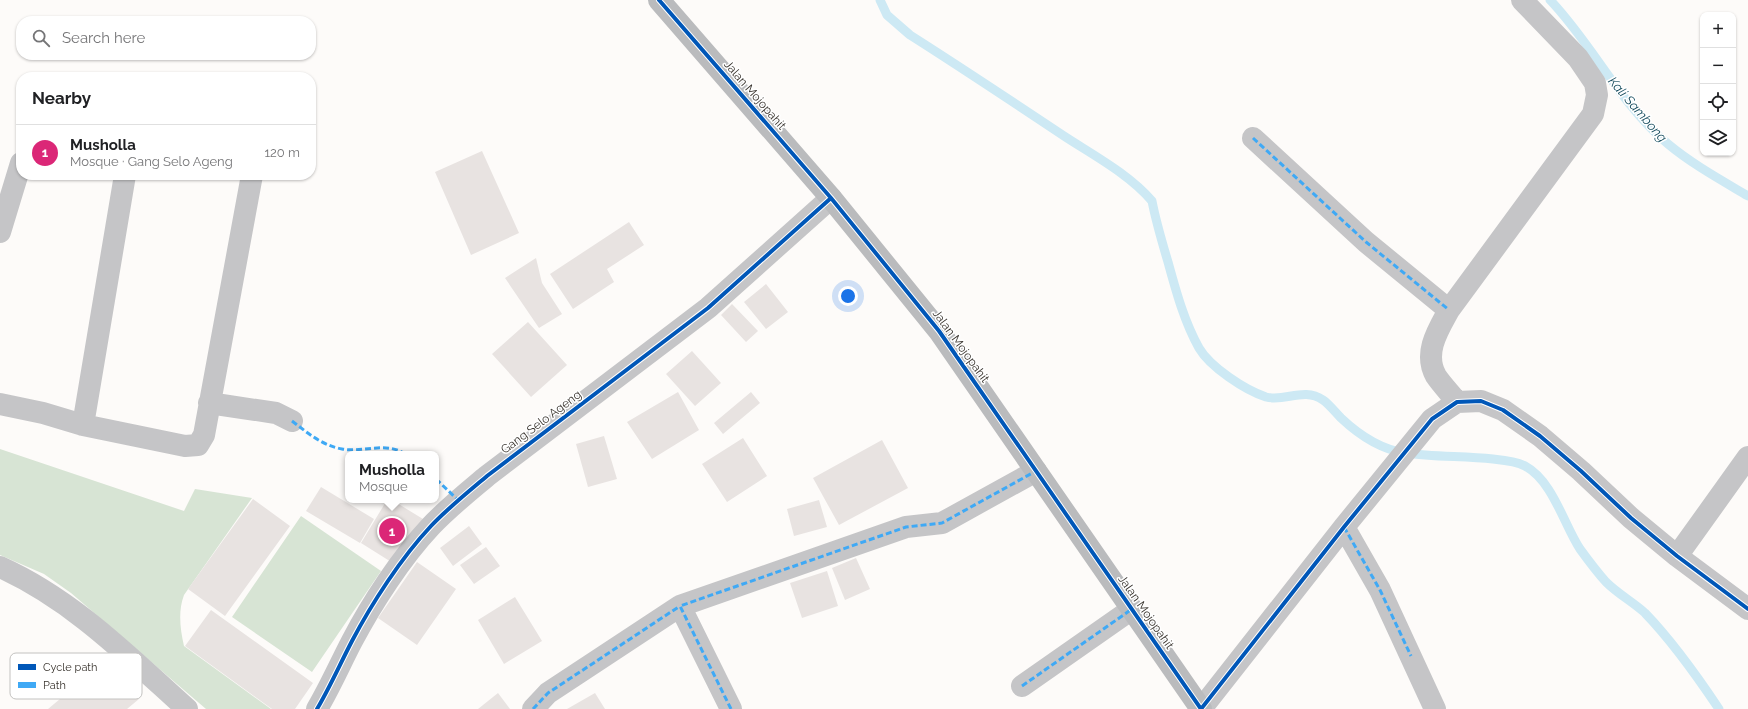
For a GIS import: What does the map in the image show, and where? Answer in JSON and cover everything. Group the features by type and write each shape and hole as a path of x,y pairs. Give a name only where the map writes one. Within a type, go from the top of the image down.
{"street":[{"name":"Jalan Mojopahit","path":"659,0 832,198 939,331 1201,709"},
{"path":"1458,402 1436,375 1430,360 1430,350 1449,310 1594,114 1597,95 1595,83 1578,58 1522,0"},
{"path":"1253,138 1366,242 1449,310"},
{"path":"0,232 16,179"},
{"path":"83,425 124,180"},
{"path":"0,404 43,413 83,425 185,446 198,445 204,435 251,180"},
{"name":"Gang Selo Ageng","path":"324,706 352,641 374,603 402,562 431,527 458,500 488,476 708,308 832,198"},
{"path":"1201,709 1432,418 1458,402 1481,401 1503,410 1558,451 1631,518 1676,556 1748,609"},
{"path":"209,403 276,413 292,421"},
{"path":"1676,556 1748,458"},
{"path":"533,709 548,693 680,606 906,527 942,523 1036,470"},
{"path":"1344,527 1380,590 1435,709"},
{"path":"0,567 38,586 74,610 125,653"},
{"path":"680,606 731,709"},
{"path":"1022,686 1132,609"},
{"path":"142,669 187,709"}],"green space":[{"path":"0,449 184,511 195,489 252,498 184,595 180,614 181,633 184,646 271,709 206,709 71,593 44,574 0,555"},
{"path":"301,516 381,571 312,672 232,617"}],"building":[{"path":"482,151 519,233 471,255 435,172"},
{"path":"629,222 644,245 607,269 614,282 573,309 550,274"},
{"path":"536,258 542,283 562,314 539,328 505,278"},
{"path":"766,284 788,312 766,329 744,302"},
{"path":"732,304 758,331 746,342 721,315"},
{"path":"528,322 567,365 531,397 492,354"},
{"path":"692,351 721,383 695,406 666,374"},
{"path":"678,392 699,430 652,459 627,422"},
{"path":"751,392 760,403 723,434 714,423"},
{"path":"604,436 617,479 588,487 576,444"},
{"path":"743,438 767,476 727,502 702,464"},
{"path":"882,440 908,488 839,525 813,478"},
{"path":"321,487 345,501 345,503 348,503 374,519 360,543 306,511"},
{"path":"253,499 290,526 225,616 188,589"},
{"path":"819,500 827,527 794,536 787,509"},
{"path":"385,503 397,503 423,519 396,565 361,543"},
{"path":"469,526 482,544 453,566 440,548"},
{"path":"486,547 500,566 474,584 460,565"},
{"path":"856,558 870,589 845,600 832,568"},
{"path":"417,562 456,589 417,645 378,618"},
{"path":"827,571 838,606 802,618 790,583"},
{"path":"515,597 542,641 504,664 478,620"},
{"path":"211,610 313,683 295,709 272,709 185,646"},
{"path":"498,693 510,709 478,709"},
{"path":"595,693 605,709 567,709"},
{"path":"60,699 139,699 127,709 48,709"}],"waterway":[{"path":"880,0 887,15 910,35 1122,174 1143,191 1152,201 1174,284 1189,327 1199,348 1211,363 1219,370 1248,389 1266,397 1280,398 1302,395 1316,396 1323,400 1341,418 1362,435 1378,445 1396,451 1438,456 1505,460 1525,466 1535,473 1543,482 1557,504 1580,549 1596,570 1606,582 1645,613 1655,624 1684,660 1719,709"},
{"name":"Kali Sambong","path":"1550,0 1580,36 1635,111 1651,128 1668,144 1687,158 1707,172 1748,196"}],"marked path":[{"path":"1253,138 1366,242 1449,310"},
{"path":"292,421 315,438 334,447 350,450 390,448 400,451"},
{"path":"731,709 680,606 906,527 942,523 1036,471"},
{"path":"439,482 458,500"},
{"path":"1344,527 1380,590 1411,656"},
{"path":"533,709 548,693 680,606"},
{"path":"1022,686 1132,609"}],"cycle path":[{"path":"659,0 831,198 939,331 1201,709"},
{"path":"317,709 352,641 378,596 398,566 438,519 487,476 708,308 831,198"},
{"path":"1201,709 1344,527 1432,419 1457,402 1481,401 1503,410 1540,436 1581,471 1631,518 1677,556 1748,609"}],"place":[{"name":"Musholla","path":"392,531"}]}
